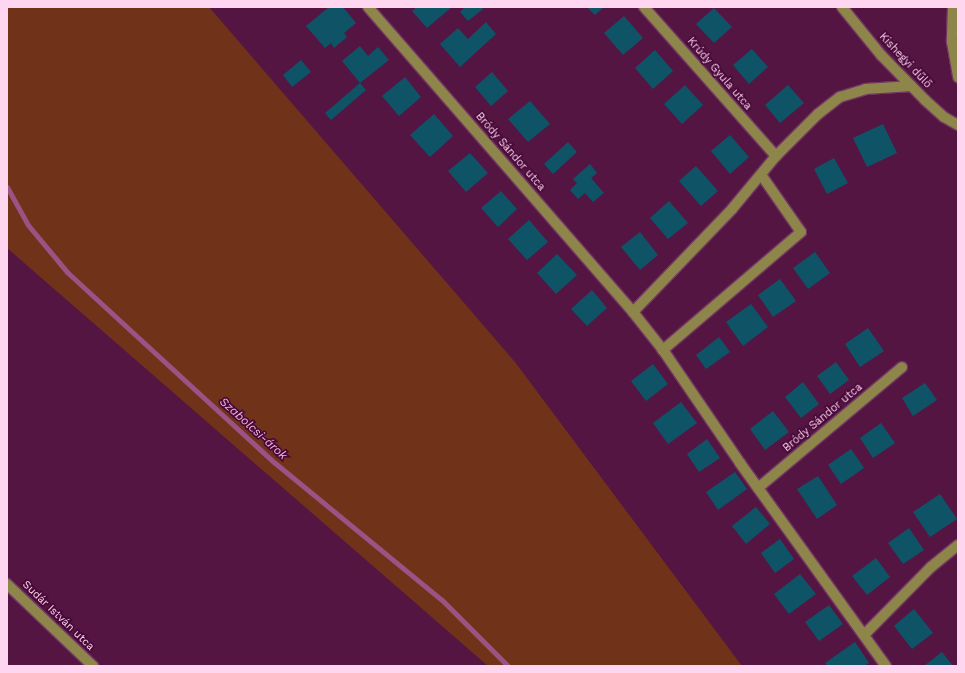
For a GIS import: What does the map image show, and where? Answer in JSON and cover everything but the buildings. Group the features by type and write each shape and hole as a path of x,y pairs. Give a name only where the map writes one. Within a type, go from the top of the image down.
{"street":[{"name":"Bródy Sándor utca","path":"368,7 633,312 663,350"},
{"name":"Krúdy Gyula utca","path":"644,7 776,156"},
{"name":"Kishegyi dűlő","path":"842,7 881,55 944,117 958,125"},
{"path":"953,7 952,42 958,77"},
{"path":"633,312 762,176 776,156 818,114 840,97 866,88 912,86"},
{"path":"762,176 801,232 663,350 758,488 886,666"},
{"name":"Bródy Sándor utca","path":"758,488 902,367"},
{"path":"864,635 931,567 958,545"},
{"name":"Sudár István utca","path":"7,584 93,666"}],"shaded area":[{"path":"7,7 209,7 515,362 742,666 488,666 7,248"}],"waterway":[{"name":"Szabolcsi-árok","path":"7,187 28,225 67,272 275,463 442,600 508,666"}]}
